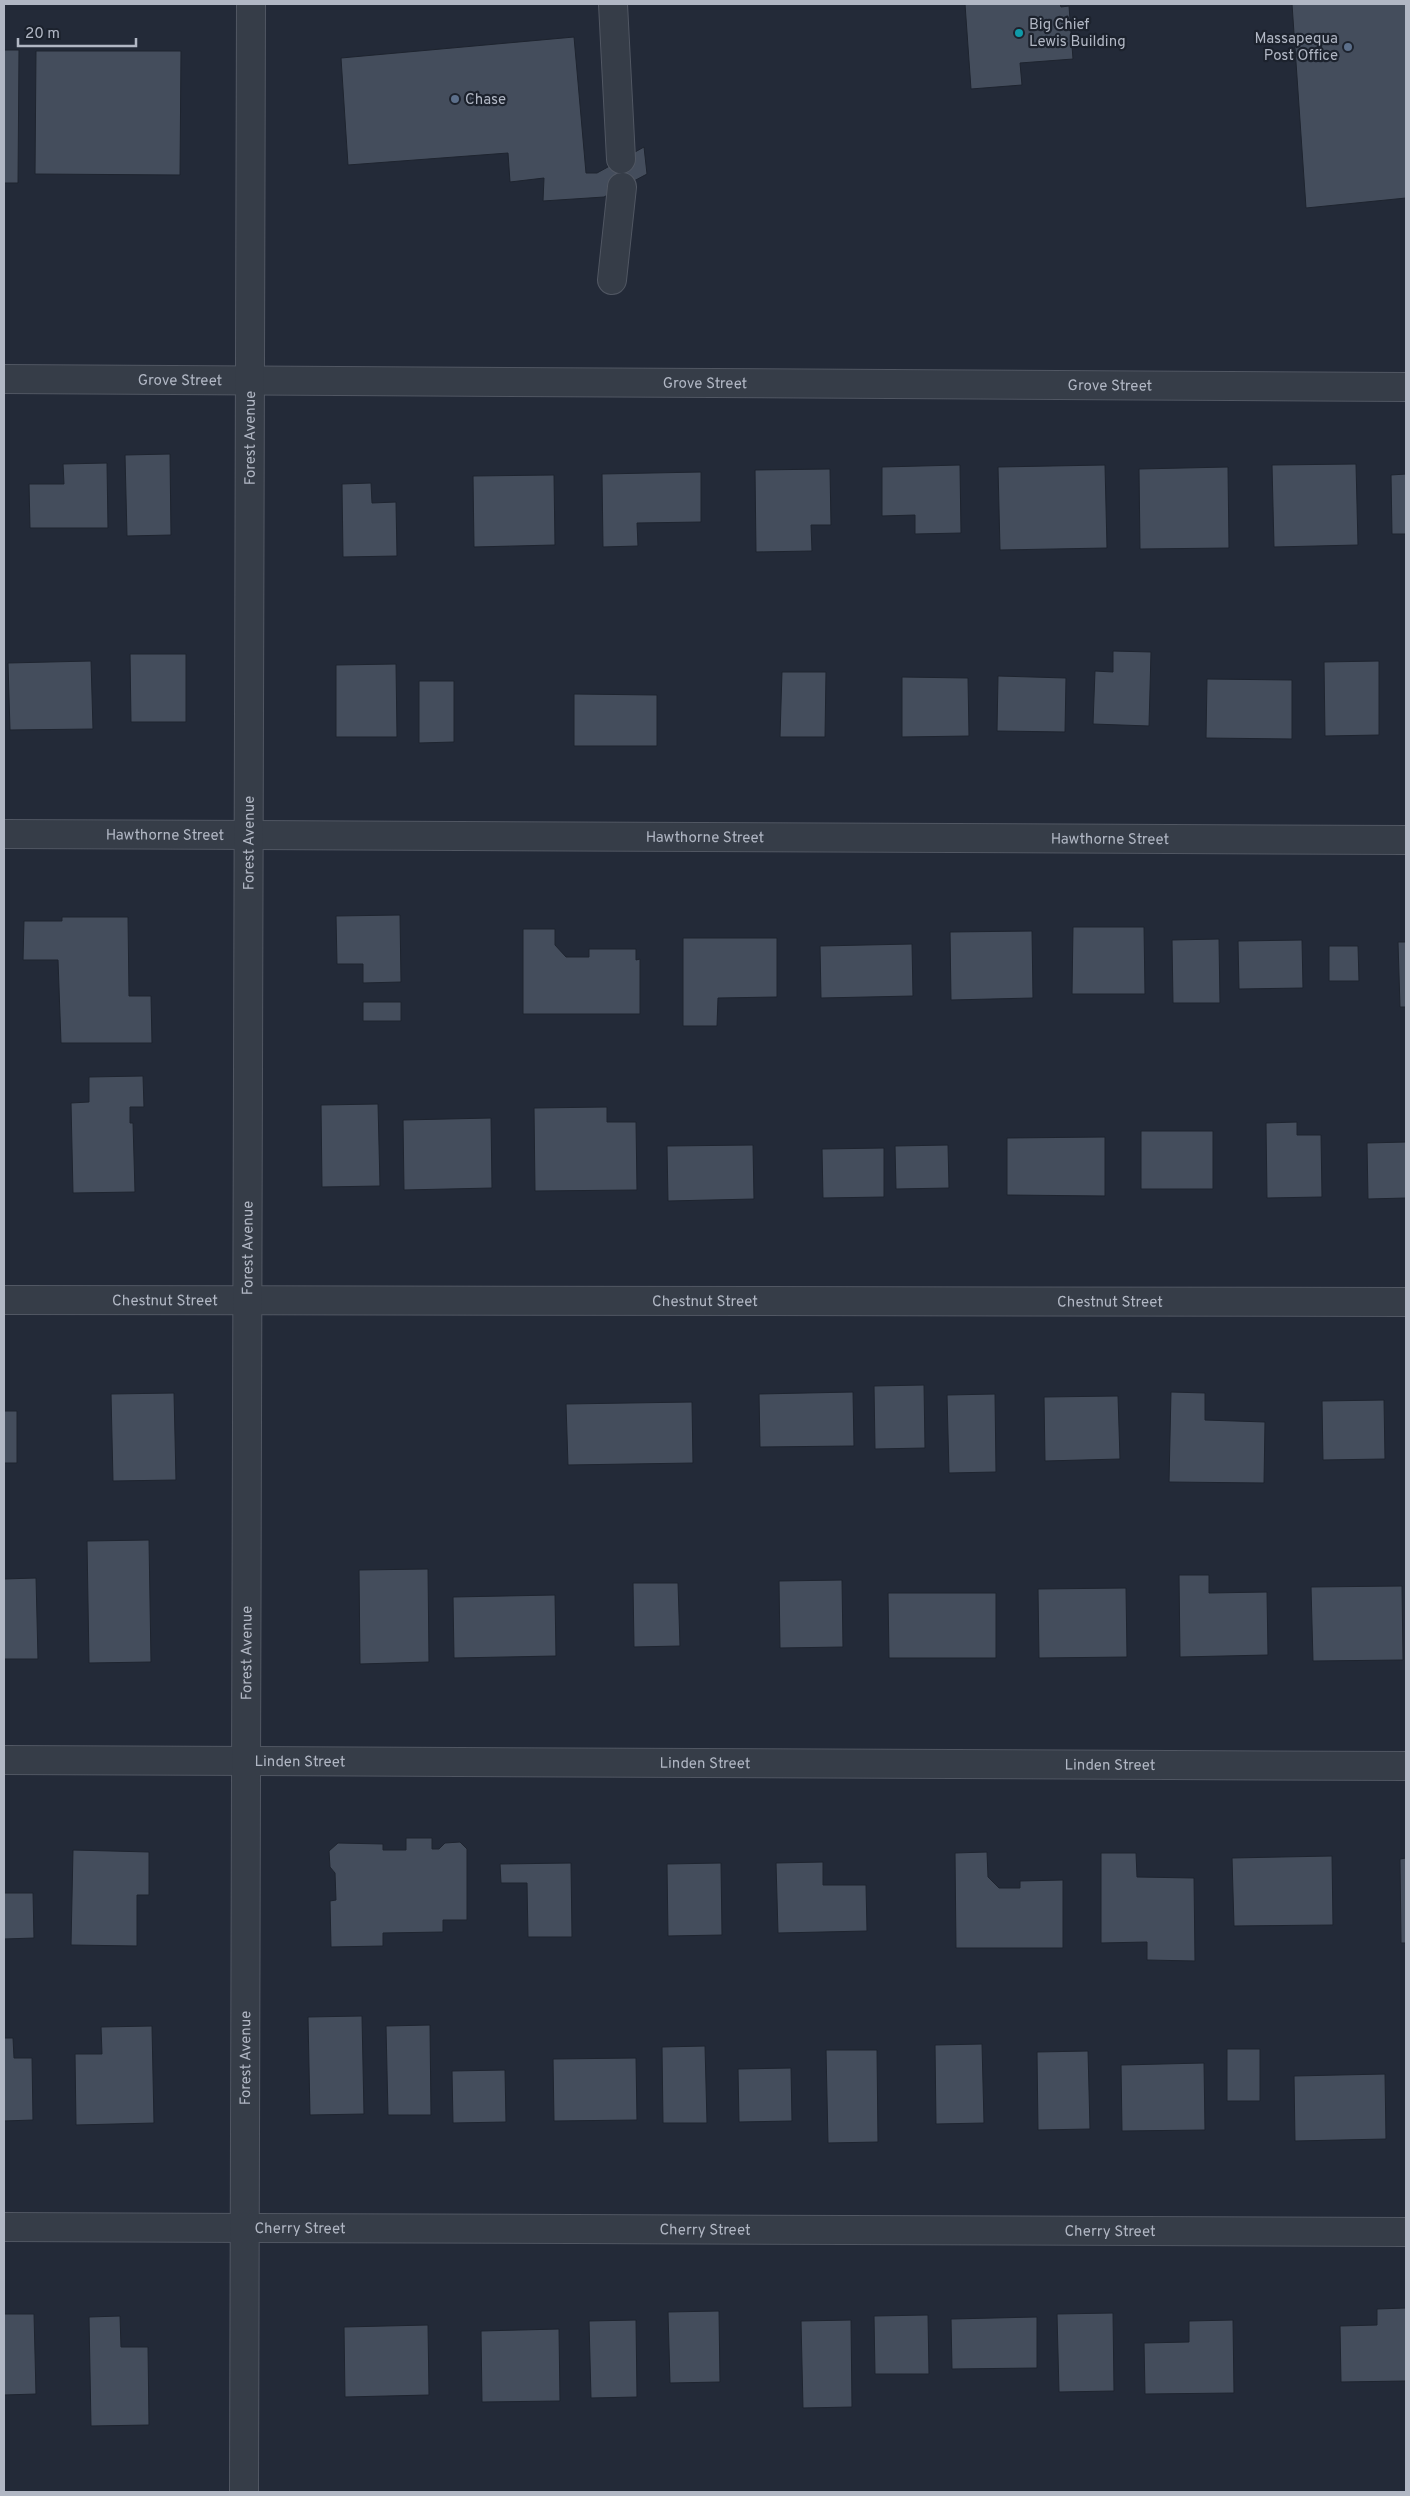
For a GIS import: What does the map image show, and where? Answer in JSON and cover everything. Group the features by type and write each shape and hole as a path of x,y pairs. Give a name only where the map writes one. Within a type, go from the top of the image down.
{"street":[{"name":"Forest Avenue","path":"244,2492 251,4"},
{"path":"613,4 621,159"},
{"path":"612,280 622,187"},
{"name":"Grove Street","path":"4,379 1406,387"},
{"name":"Hawthorne Street","path":"4,834 1406,840"},
{"name":"Chestnut Street","path":"4,1300 1406,1302"},
{"name":"Linden Street","path":"4,1760 1406,1766"},
{"name":"Cherry Street","path":"4,2227 245,2226 1406,2232"}],"building":[{"name":"Big Chief Lewis Building","path":"965,4 1060,4 1061,7 1069,6 1073,59 1020,63 1022,85 971,89"},
{"path":"1292,4 1406,4 1406,198 1306,208"},
{"path":"574,37 586,173 597,173 644,147 647,174 604,197 543,201 544,178 510,182 508,153 348,165 341,58"},
{"path":"4,50 19,50 18,183 4,183"},
{"path":"36,51 181,51 180,175 35,174"},
{"path":"170,454 171,535 127,536 125,455"},
{"path":"107,463 108,528 30,528 29,484 64,484 63,464"},
{"path":"1356,464 1358,545 1274,547 1272,465"},
{"path":"960,465 961,533 915,534 915,515 882,516 882,467"},
{"path":"1105,465 1107,548 1000,550 998,467"},
{"path":"1228,467 1229,548 1140,549 1139,469"},
{"path":"830,469 831,525 811,525 812,551 756,552 755,470"},
{"path":"701,472 701,522 637,523 638,546 603,547 602,474"},
{"path":"1406,474 1406,534 1392,534 1391,475"},
{"path":"554,475 555,545 474,547 473,476"},
{"path":"371,483 372,503 396,502 397,556 343,557 342,484"},
{"path":"1113,651 1151,652 1149,726 1093,724 1095,671 1113,672"},
{"path":"130,654 186,654 186,722 131,722"},
{"path":"91,661 93,729 10,730 8,663"},
{"path":"1379,661 1379,735 1325,736 1324,662"},
{"path":"396,664 397,737 336,737 336,665"},
{"path":"782,672 826,672 825,737 780,737"},
{"path":"998,676 1066,678 1065,732 997,731"},
{"path":"902,677 968,678 969,736 902,737"},
{"path":"1207,679 1292,680 1292,739 1206,738"},
{"path":"419,681 454,681 454,742 419,743"},
{"path":"574,694 657,695 657,746 574,746"},
{"path":"400,915 401,982 363,983 363,964 337,964 336,916"},
{"path":"62,917 128,917 129,996 151,996 152,1043 61,1043 58,960 23,960 24,921 62,921"},
{"path":"1073,927 1144,927 1145,994 1072,994"},
{"path":"523,929 555,929 555,945 566,957 589,957 589,949 636,949 636,960 640,959 640,1014 523,1014"},
{"path":"1032,931 1033,998 951,1000 950,932"},
{"path":"683,938 777,938 777,997 718,998 717,1026 683,1026"},
{"path":"1219,939 1220,1003 1173,1003 1172,940"},
{"path":"1302,940 1303,988 1239,989 1238,941"},
{"path":"1398,942 1406,942 1406,1007 1400,1007"},
{"path":"912,944 913,996 821,998 820,946"},
{"path":"1329,946 1358,946 1359,981 1329,981"},
{"path":"363,1002 401,1002 401,1021 363,1021"},
{"path":"143,1076 144,1107 130,1107 130,1123 133,1123 135,1192 73,1193 71,1103 89,1102 89,1077"},
{"path":"378,1104 380,1186 322,1187 321,1105"},
{"path":"607,1107 607,1122 636,1122 637,1190 535,1191 534,1108"},
{"path":"491,1118 492,1188 404,1190 403,1120"},
{"path":"1297,1122 1297,1135 1321,1135 1322,1197 1267,1198 1266,1123"},
{"path":"1141,1131 1213,1131 1213,1189 1141,1189"},
{"path":"1105,1137 1105,1196 1007,1195 1007,1138"},
{"path":"1406,1142 1406,1198 1368,1199 1367,1143"},
{"path":"753,1145 754,1199 668,1201 667,1146"},
{"path":"948,1145 949,1188 896,1189 895,1146"},
{"path":"884,1148 884,1197 823,1198 822,1149"},
{"path":"924,1385 925,1448 875,1449 874,1386"},
{"path":"853,1392 854,1446 760,1447 759,1394"},
{"path":"1171,1392 1205,1393 1205,1420 1265,1422 1264,1483 1169,1482"},
{"path":"174,1393 176,1480 113,1481 111,1394"},
{"path":"995,1394 996,1472 949,1473 947,1395"},
{"path":"1118,1396 1120,1459 1045,1461 1044,1397"},
{"path":"1384,1400 1385,1459 1323,1460 1322,1401"},
{"path":"692,1402 693,1463 568,1465 566,1404"},
{"path":"4,1411 17,1411 17,1463 4,1463"},
{"path":"149,1540 151,1662 89,1663 87,1541"},
{"path":"428,1569 429,1662 360,1664 359,1570"},
{"path":"1179,1575 1209,1575 1209,1593 1267,1592 1268,1655 1180,1657"},
{"path":"36,1578 38,1659 4,1659 4,1579"},
{"path":"842,1580 843,1647 780,1648 779,1581"},
{"path":"633,1583 678,1583 680,1646 634,1647"},
{"path":"1402,1586 1403,1660 1313,1661 1311,1587"},
{"path":"1126,1588 1127,1657 1039,1658 1038,1589"},
{"path":"888,1593 996,1593 996,1658 889,1658"},
{"path":"555,1595 556,1656 454,1658 453,1597"},
{"path":"406,1838 432,1838 432,1849 439,1849 445,1843 460,1842 467,1849 467,1920 443,1920 443,1932 383,1933 383,1946 331,1947 330,1901 336,1900 335,1873 330,1867 329,1851 338,1843 383,1844 383,1850 406,1850"},
{"path":"73,1850 149,1852 149,1895 137,1895 137,1946 71,1945"},
{"path":"987,1852 988,1877 999,1888 1020,1888 1020,1881 1063,1880 1063,1948 956,1948 955,1853"},
{"path":"1101,1853 1136,1853 1137,1877 1194,1878 1195,1961 1147,1960 1147,1942 1101,1943"},
{"path":"1332,1856 1333,1925 1234,1926 1232,1858"},
{"path":"1406,1858 1406,1943 1401,1943 1400,1859"},
{"path":"823,1862 823,1885 866,1885 867,1931 778,1933 776,1863"},
{"path":"571,1863 572,1937 528,1937 527,1883 501,1883 500,1864"},
{"path":"721,1863 722,1935 668,1936 667,1864"},
{"path":"4,1893 33,1893 34,1938 4,1939"},
{"path":"362,2016 364,2114 310,2115 308,2017"},
{"path":"430,2025 431,2115 388,2115 386,2026"},
{"path":"152,2026 154,2123 76,2125 75,2054 102,2054 101,2027"},
{"path":"4,2038 13,2038 14,2058 32,2058 33,2120 4,2121"},
{"path":"982,2044 984,2123 936,2124 935,2045"},
{"path":"705,2046 707,2123 663,2123 662,2047"},
{"path":"1227,2049 1260,2049 1260,2101 1227,2101"},
{"path":"826,2050 877,2050 878,2142 828,2143"},
{"path":"1088,2051 1090,2129 1038,2130 1037,2052"},
{"path":"636,2058 637,2120 554,2121 553,2059"},
{"path":"1204,2063 1205,2130 1122,2131 1121,2065"},
{"path":"791,2068 792,2121 739,2122 738,2069"},
{"path":"505,2070 506,2122 453,2123 452,2071"},
{"path":"1385,2074 1386,2139 1295,2141 1294,2076"},
{"path":"1406,2308 1406,2381 1341,2382 1340,2326 1377,2325 1377,2309"},
{"path":"719,2311 720,2382 670,2383 668,2312"},
{"path":"1113,2313 1114,2391 1059,2392 1057,2314"},
{"path":"4,2314 34,2314 36,2394 4,2395"},
{"path":"928,2315 929,2374 875,2374 874,2316"},
{"path":"120,2316 121,2347 148,2347 149,2425 91,2426 89,2317"},
{"path":"1037,2317 1037,2368 952,2369 951,2319"},
{"path":"636,2320 637,2397 591,2398 589,2321"},
{"path":"851,2320 852,2407 803,2408 801,2321"},
{"path":"1233,2320 1234,2393 1145,2394 1144,2343 1189,2342 1189,2321"},
{"path":"428,2325 429,2395 345,2397 344,2327"},
{"path":"559,2329 560,2401 482,2402 481,2331"}],"place":[{"name":"Big Chief Lewis Building","path":"1019,33"},
{"name":"Massapequa Post Office","path":"1348,47"},
{"name":"Chase","path":"455,99"}]}
